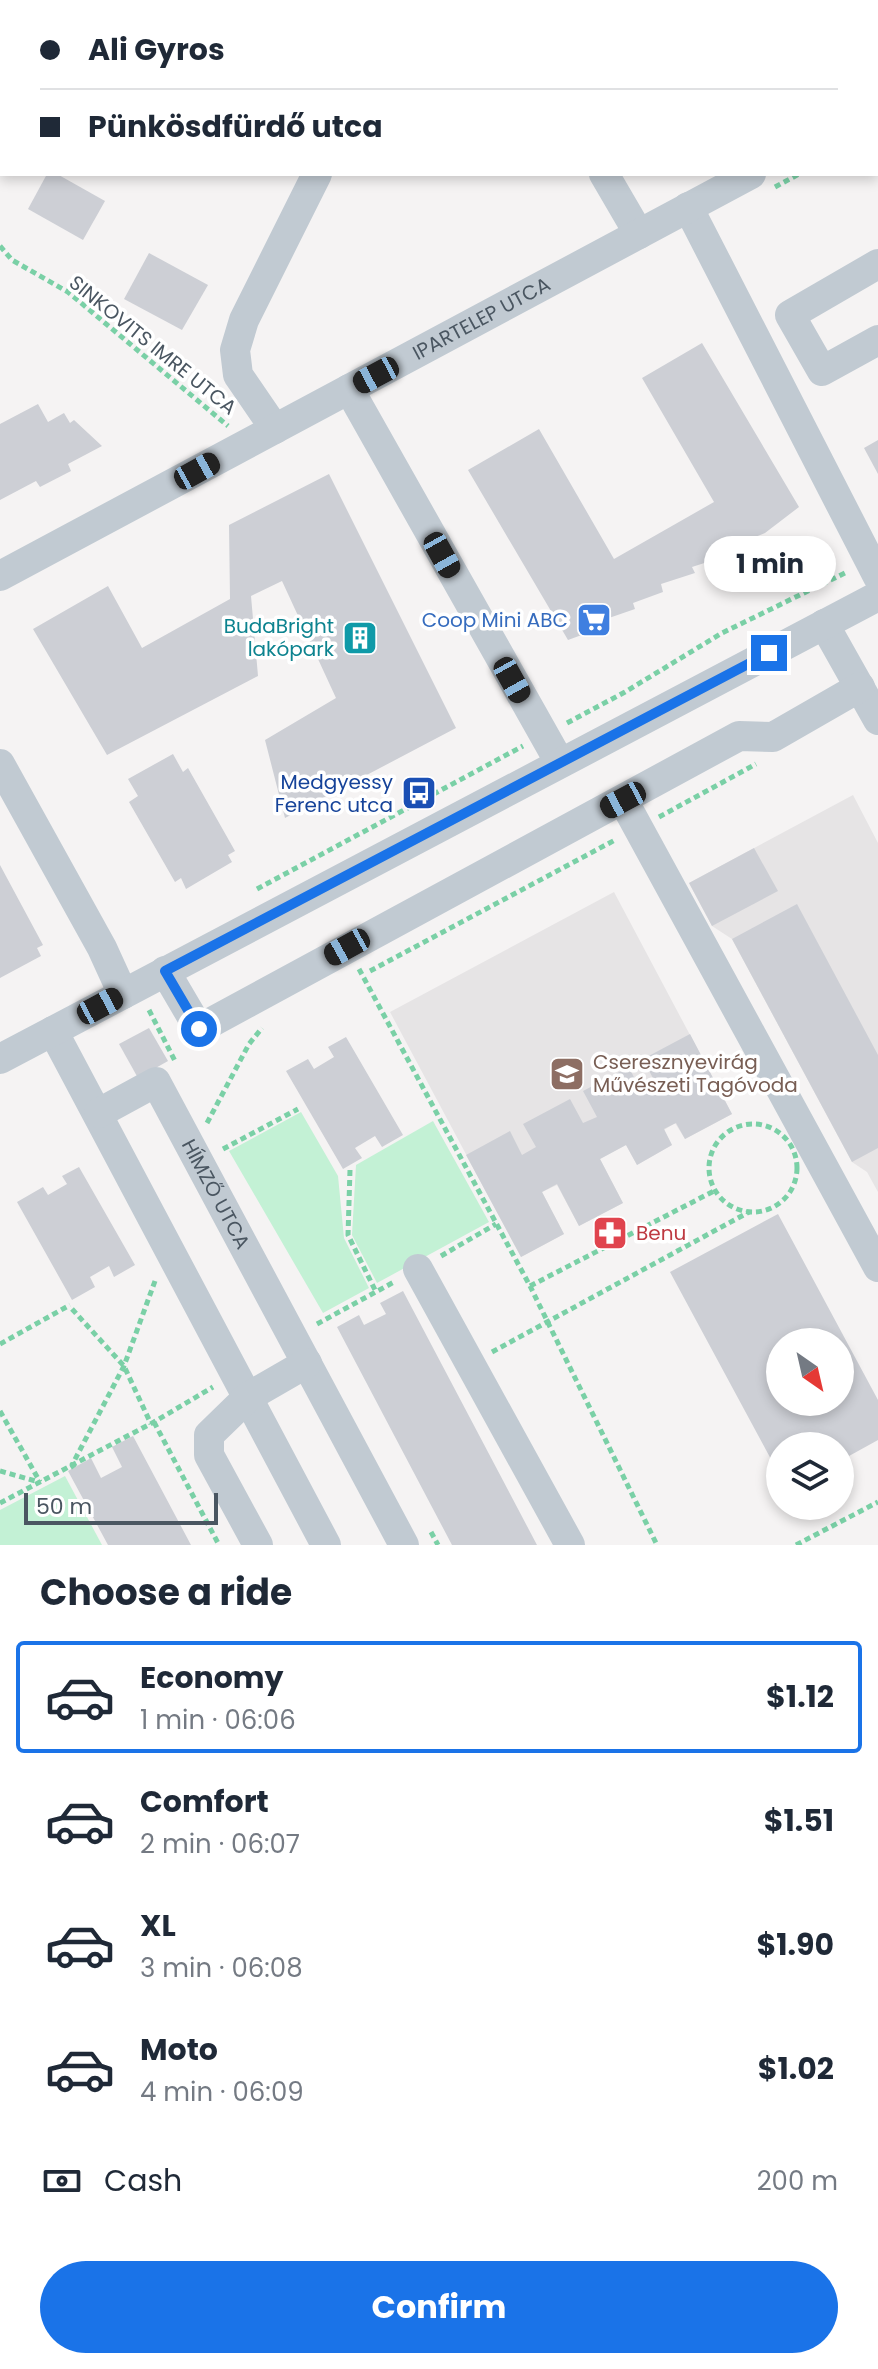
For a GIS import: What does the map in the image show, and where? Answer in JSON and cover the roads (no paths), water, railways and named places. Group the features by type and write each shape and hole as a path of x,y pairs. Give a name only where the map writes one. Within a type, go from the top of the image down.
{"street":[{"path":"275,429 238,375 235,350 244,320 316,176"},
{"path":"605,176 639,234"},
{"name":"IPARTELEP UTCA","path":"0,576 688,207 759,182"},
{"path":"688,207 874,569"},
{"path":"878,264 790,315 822,371 878,340"},
{"path":"349,389 560,763"},
{"path":"0,1059 878,596"},
{"path":"824,624 878,720"},
{"path":"165,971 199,1029 739,736 773,737 860,687"},
{"path":"0,764 102,948 123,994"},
{"path":"623,800 878,1267"},
{"path":"53,1031 326,1545"},
{"name":"HÍMZŐ UTCA","path":"99,1113 156,1082 307,1363 417,1538"},
{"path":"418,1269 570,1545"},
{"path":"258,1545 209,1455 209,1435 242,1385 307,1363"}],"place":[{"name":"Coop Mini ABC","path":"594,620"},
{"name":"BudaBright lakópark","path":"360,638"},
{"name":"Medgyessy Ferenc utca","path":"419,793"},
{"name":"Cseresznyevirág Művészeti Tagóvoda","path":"567,1074"},
{"name":"Benu","path":"610,1233"}]}
